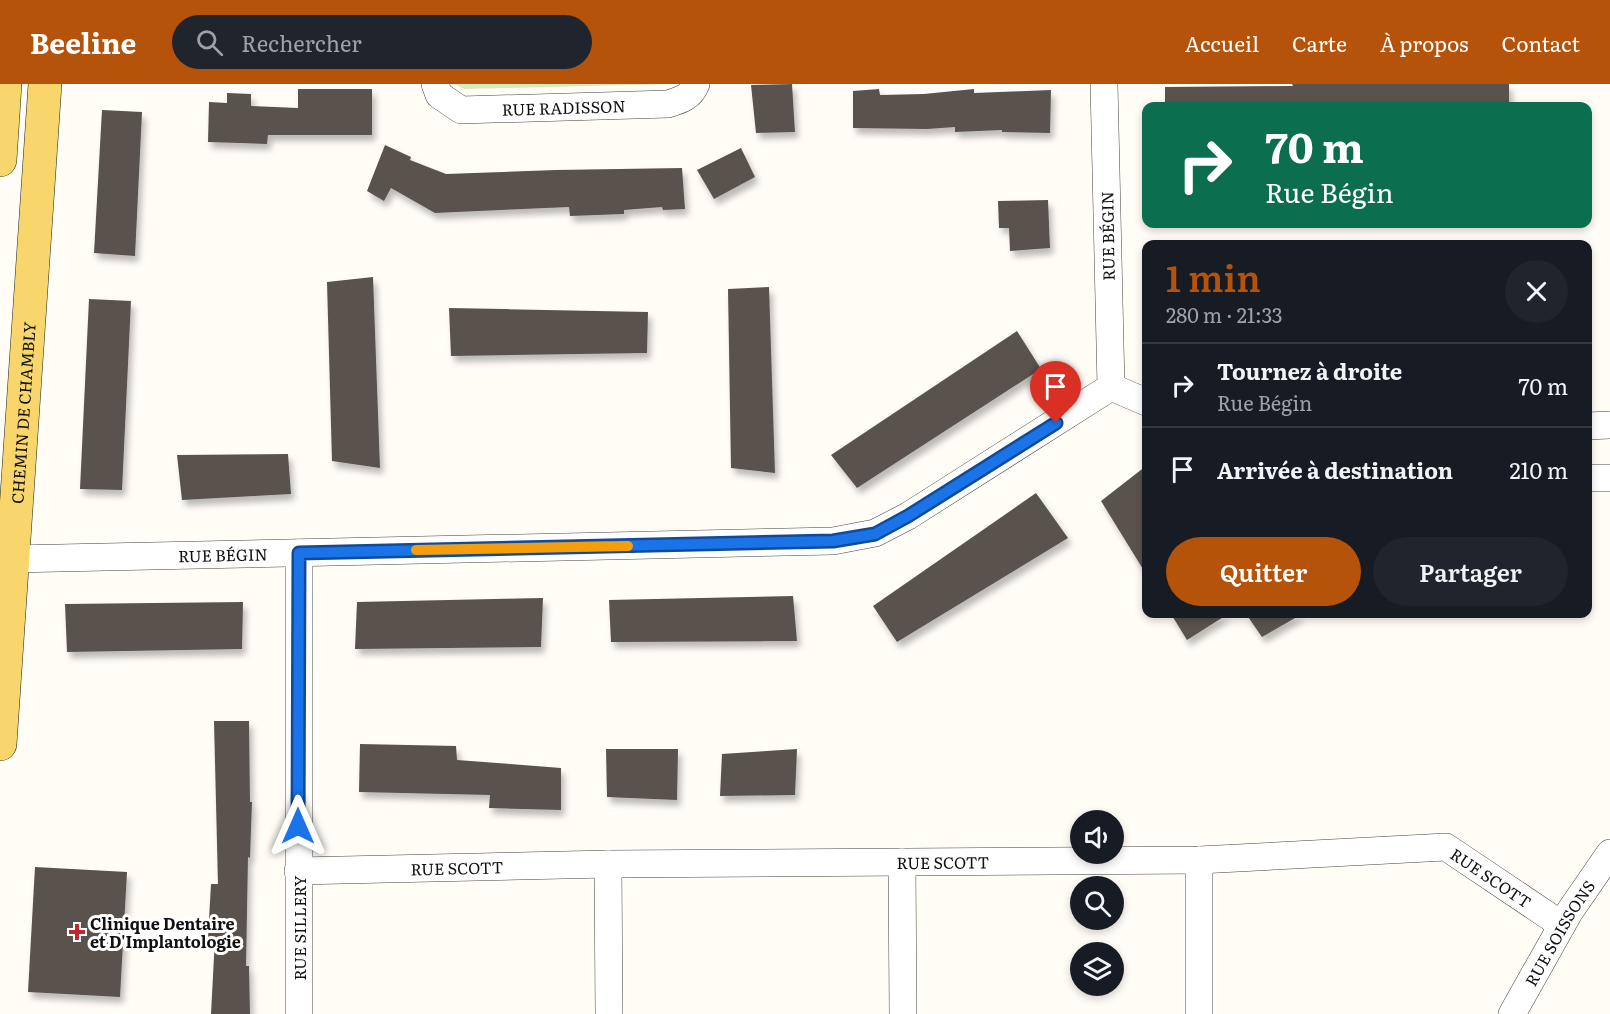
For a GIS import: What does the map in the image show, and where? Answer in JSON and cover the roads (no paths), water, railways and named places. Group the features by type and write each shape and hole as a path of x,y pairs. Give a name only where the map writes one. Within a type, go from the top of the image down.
{"main road":[{"path":"0,160 5,84"},
{"name":"CHEMIN DE CHAMBLY","path":"0,744 45,84"}],"street":[{"name":"RUE RADISSON","path":"435,84 439,95 461,110 668,104 683,99 696,84"},
{"name":"RUE BÉGIN","path":"13,559 833,541 875,534 908,516 1111,387 1104,84"},
{"path":"1111,387 1142,400"},
{"path":"1592,426 1610,425"},
{"path":"1592,478 1610,478"},
{"name":"RUE SILLERY","path":"299,553 299,1014"},
{"name":"RUE SCOTT","path":"298,871 608,864 1199,860 1446,847 1562,925"},
{"name":"RUE SOISSONS","path":"1512,1014 1562,925 1610,852"},
{"path":"1199,860 1199,1014"},
{"path":"902,862 903,1014"},
{"path":"608,864 609,1014"}],"place":[{"name":"Clinique Dentaire et D'Implantologie","path":"77,932"}]}
